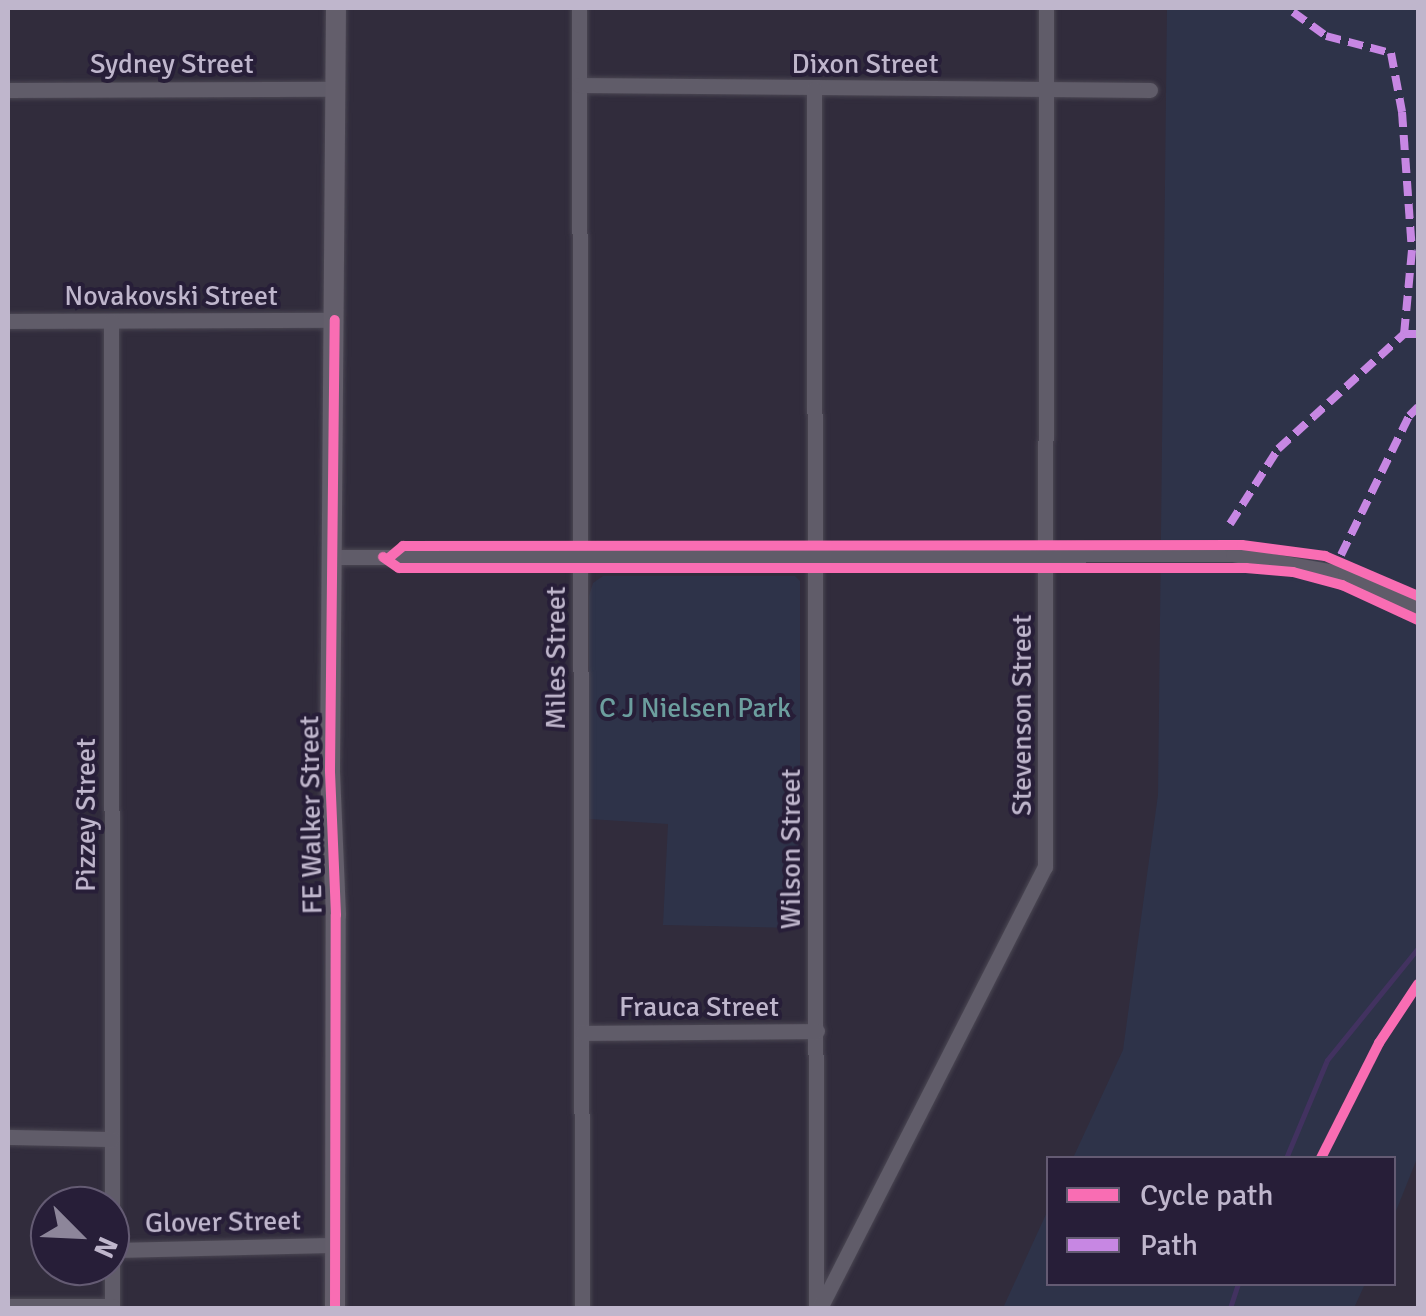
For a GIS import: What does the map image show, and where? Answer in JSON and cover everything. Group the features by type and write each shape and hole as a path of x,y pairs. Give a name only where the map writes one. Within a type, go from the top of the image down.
{"main road":[{"name":"FE Walker Street","path":"334,1308 336,916 330,770 336,8"}],"street":[{"name":"Miles Street","path":"579,8 582,1308"},
{"name":"Stevenson Street","path":"818,1308 1045,868 1046,8"},
{"name":"Dixon Street","path":"579,85 1150,90"},
{"name":"Sydney Street","path":"8,90 336,88"},
{"name":"Wilson Street","path":"814,89 818,1308"},
{"name":"Novakovski Street","path":"8,321 335,320"},
{"name":"Pizzey Street","path":"111,321 112,1186"},
{"path":"333,557 1233,554 1345,574 1418,609"},
{"name":"Frauca Street","path":"582,1033 817,1031"},
{"path":"8,1138 112,1139"},
{"name":"Glover Street","path":"130,1250 334,1245"},
{"path":"8,1306 112,1307"}],"green space":[{"path":"1167,8 1418,8 1418,1156 1396,1211 1396,1156 1074,1156 1123,1050 1158,795"},
{"name":"C J Nielsen Park","path":"603,576 795,576 800,581 800,928 663,925 668,824 589,819 589,596 593,583"},
{"path":"1046,1214 1046,1286 1364,1286 1354,1308 1003,1308"}],"waterway":[{"path":"1287,1156 1327,1060 1418,948"},
{"path":"1230,1308 1237,1286"}],"marked path":[{"path":"1293,12 1326,36 1391,53 1402,112 1412,250 1404,334 1418,334"},
{"path":"1230,524 1278,449 1404,334"},
{"path":"1341,555 1409,416 1418,407"}],"cycle path":[{"path":"335,320 330,770 336,915 335,1308"},
{"path":"390,557 403,546 1242,545 1325,556 1418,596"},
{"path":"383,557 399,568 1246,568 1293,572 1342,585 1418,620"},
{"path":"1322,1156 1379,1043 1418,984"}]}
